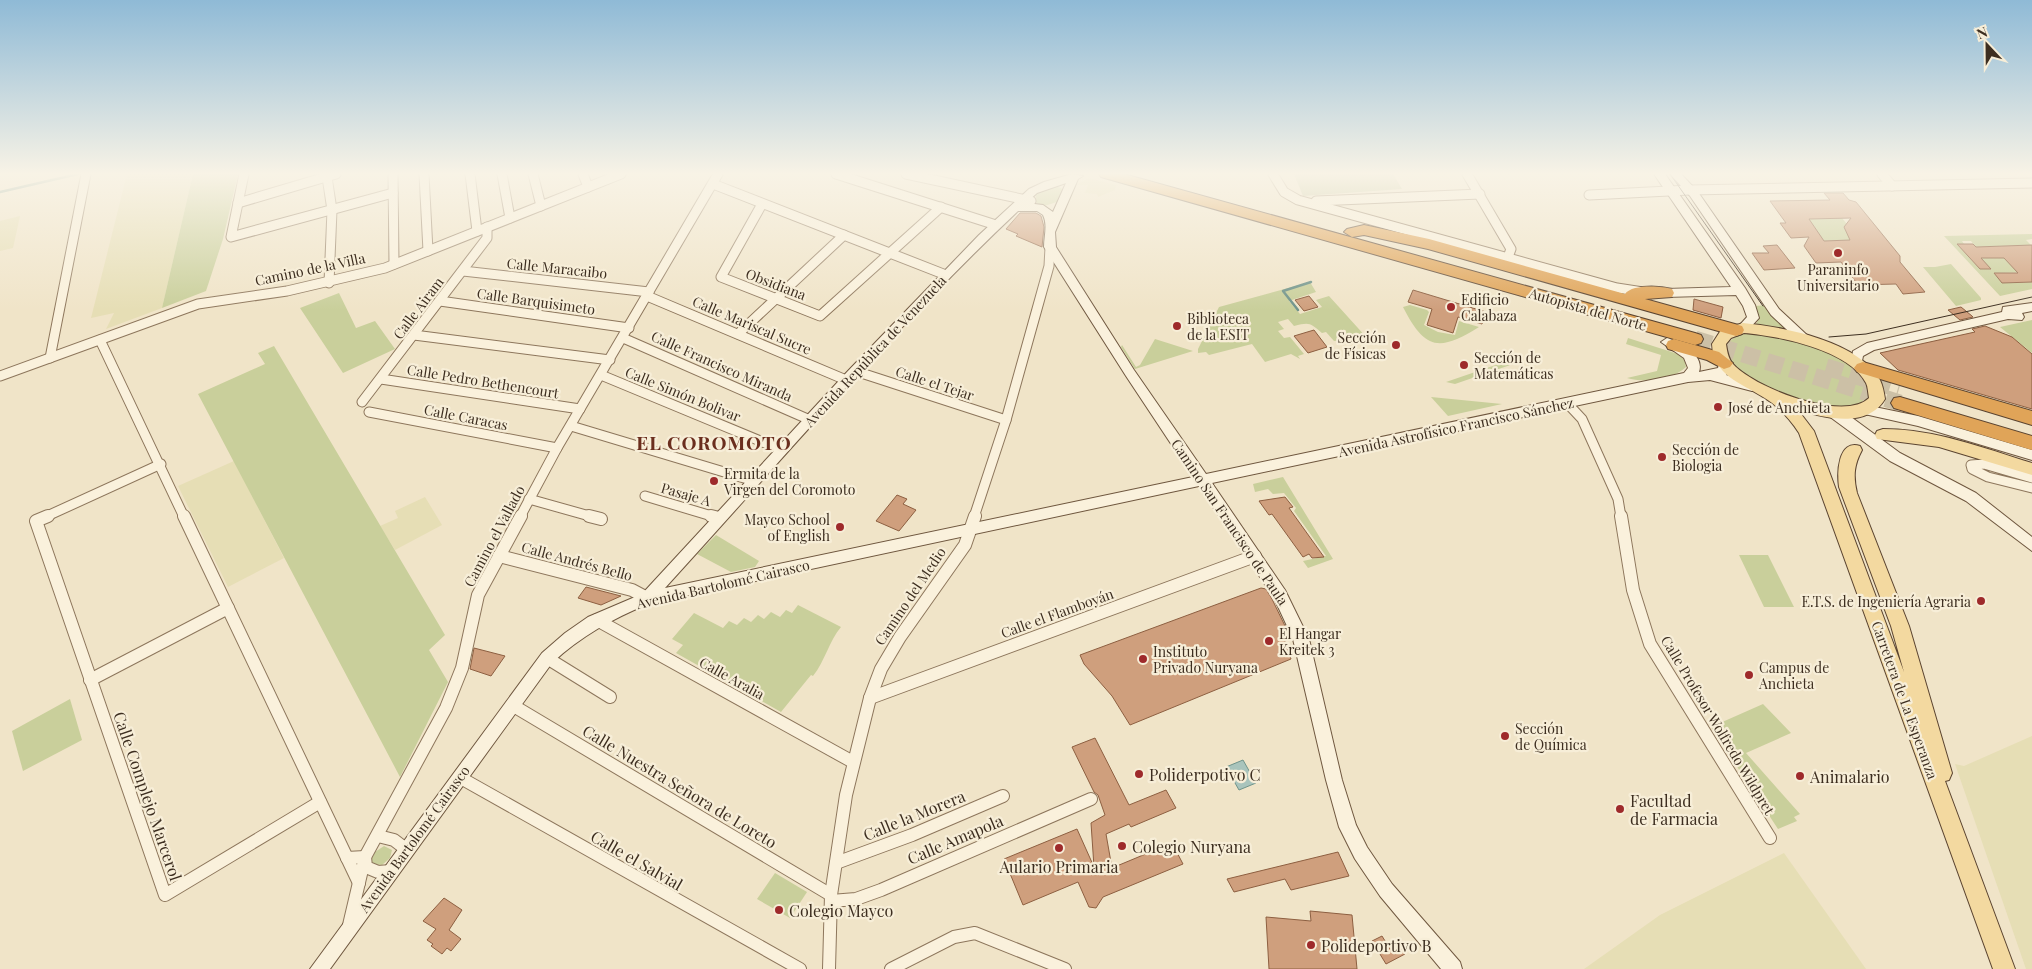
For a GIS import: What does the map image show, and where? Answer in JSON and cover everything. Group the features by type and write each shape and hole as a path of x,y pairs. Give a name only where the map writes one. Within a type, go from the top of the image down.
{"highway":[{"name":"Autopista del Norte","path":"1262,219 1697,334 1306,219"},
{"path":"1272,222 1296,234 1342,250 1667,342 1713,356 1724,363"},
{"path":"1352,232 1364,230 1632,294 1666,293"},
{"path":"1473,256 1740,329"},
{"path":"1860,366 2032,418"},
{"path":"1900,396 2032,428"},
{"path":"1900,396 2032,443"}],"main road":[{"path":"1740,329 1765,330 1804,339 1860,366 1878,392 1876,399 1861,411 1826,410 1806,406 1762,390 1738,376 1724,363 1718,344 1726,334 1740,329"},
{"name":"Carretera de La Esperanza","path":"1762,390 1797,417 1806,431 2004,969"},
{"path":"1806,431 1808,422 1815,414 1826,410"},
{"path":"1883,435 1904,435 1934,441 2032,469"},
{"path":"1854,450 1846,462 1845,476 1915,672 1946,787 1945,810"}],"street":[{"path":"50,358 77,219"},
{"path":"235,219 231,237 298,219"},
{"path":"329,282 332,219"},
{"path":"393,219 394,264"},
{"path":"426,219 428,251"},
{"path":"475,219 477,232"},
{"name":"Camino de la Villa","path":"0,376 198,304 329,282 394,264 507,219"},
{"name":"Camino el Vallado","path":"347,932 365,856 378,836 446,708 462,668 478,595 557,448 692,219"},
{"name":"Obsidiana","path":"754,219 722,277 820,316 890,253"},
{"path":"801,219 946,275"},
{"path":"890,253 927,219"},
{"path":"979,219 996,225"},
{"name":"Avenida República de Venezuela","path":"647,598 851,376 946,275 1002,219"},
{"path":"1051,219 1052,226"},
{"path":"1050,247 1048,237 1055,219"},
{"path":"1371,219 1633,292 1741,291"},
{"path":"1494,219 1511,249 1508,257"},
{"path":"1698,219 1741,291 1753,318 1740,329"},
{"path":"1710,219 1719,228 1775,312 1804,339"},
{"name":"Calle Airam","path":"362,402 382,379 488,238 487,227"},
{"path":"738,334 844,236"},
{"name":"Camino del Medio","path":"829,969 831,898 836,863 853,762 870,698 881,669 910,623 965,545 1006,420 1049,266 1050,247"},
{"name":"Camino San Francisco de Paula","path":"1050,247 1202,480 1280,594 1301,639 1334,780 1348,827 1361,853 1386,890 1447,967"},
{"path":"1049,266 1064,266"},
{"name":"Calle Maracaibo","path":"462,271 648,294"},
{"path":"1600,273 1601,283"},
{"name":"Calle Mariscal Sucre","path":"648,294 738,334 851,376"},
{"name":"Calle Barquisimeto","path":"440,301 629,328"},
{"path":"1860,366 1857,354 1871,346 1967,326 2032,307"},
{"path":"414,335 610,360"},
{"name":"Calle Francisco Miranda","path":"623,338 810,420"},
{"path":"100,340 359,883"},
{"path":"1667,342 1684,350 1690,356 1694,369 1688,377"},
{"path":"1709,376 1724,371 1724,363"},
{"name":"Calle Simón Bolivar","path":"601,375 782,450"},
{"name":"Calle el Tejar","path":"851,376 1006,420"},
{"name":"Avenida Astrofísico Francisco Sánchez","path":"1202,480 1688,377 1709,376 1762,390"},
{"name":"Calle Pedro Bethencourt","path":"382,379 580,409"},
{"name":"Calle Profesor Wolfredo Wildpret","path":"1567,403 1582,419 1618,499 1633,590 1650,644 1679,695 1770,838"},
{"path":"1826,410 1895,457 1971,497 2032,544"},
{"path":"1862,433 1861,411 1918,421 2032,455"},
{"name":"Calle Caracas","path":"369,412 557,448"},
{"path":"571,426 754,481"},
{"name":"Calle Complejo Marcerol","path":"160,464 36,521 165,895 320,802"},
{"path":"2032,478 1984,464 1971,465 1972,469 1988,477 2032,488"},
{"name":"Avenida Bartolomé Cairasco","path":"319,969 547,658 567,638 598,620 647,598 968,532 1202,480"},
{"name":"Pasaje A","path":"645,496 719,518"},
{"path":"529,499 601,519"},
{"name":"Calle Andrés Bello","path":"499,556 632,590 647,598"},
{"name":"Calle el Flamboyán","path":"870,698 1255,556"},
{"path":"90,680 228,608"},
{"name":"Calle Aralia","path":"598,620 853,762"},
{"path":"547,658 610,697"},
{"name":"Calle Nuestra Señora de Loreto","path":"512,705 831,898"},
{"name":"Calle el Salvial","path":"459,777 800,969"},
{"name":"Calle la Morera","path":"836,863 912,835 1003,796"},
{"name":"Calle Amapola","path":"831,898 856,899 881,890 1091,799"},
{"path":"378,836 389,836 407,850"},
{"path":"347,858 365,856 366,867 371,871 377,873 391,871"},
{"path":"891,969 954,936 975,933 1065,969"}],"shaded area":[{"path":"19,219 13,248 0,251 0,221"},
{"path":"116,219 183,219 162,308 106,329 114,313 91,318"},
{"path":"234,461 284,558 228,587 178,486"},
{"path":"425,497 442,525 395,550 380,526 398,518 395,511"},
{"path":"2032,736 2032,969 2026,969 1955,764 1964,766"},
{"path":"1784,853 1866,969 1584,969 1660,915"}],"green space":[{"path":"183,219 228,219 206,291 162,308"},
{"path":"1806,219 1843,219 1860,240 1823,241 1814,226"},
{"path":"2032,234 2032,239 2026,240 2031,245 1976,247 1971,241 1962,241 1964,244 1958,245 1980,269 1990,269 1981,258 2004,258 2032,272 1995,273 2006,283 2032,282 2032,289 2000,296 1944,236"},
{"path":"1951,264 1981,300 1956,306 1923,267"},
{"path":"1310,282 1316,292 1289,301 1300,314 1322,307 1316,300 1329,296 1367,338 1334,341 1326,332 1322,333 1312,325 1294,326 1288,319 1278,322 1284,329 1278,331 1284,338 1290,337 1304,354 1298,356 1300,359 1291,354 1265,362 1252,344 1209,355 1206,352 1198,353 1198,349 1219,307"},
{"path":"339,293 356,328 375,321 395,349 343,373 300,308"},
{"path":"1410,305 1427,310 1429,312 1424,325 1438,332 1455,335 1459,321 1479,327 1453,340 1443,343 1434,342 1426,339 1411,321 1403,307"},
{"path":"1767,305 1789,331 1756,324 1759,319 1755,306"},
{"path":"2032,320 2032,353 2000,327"},
{"path":"1747,333 1800,343 1820,349 1838,358 1853,368 1864,380 1868,395 1857,405 1845,407 1829,406 1789,396 1770,388 1738,369 1729,358 1729,342 1736,336"},
{"path":"1628,338 1678,354 1684,358 1686,367 1666,378 1641,380 1627,378 1657,371 1661,355 1626,344"},
{"path":"1155,339 1193,351 1135,369 1121,347 1122,345 1136,367 1140,365"},
{"path":"274,346 445,635 429,650 448,682 400,777 198,394 265,364 258,353"},
{"path":"1519,357 1519,362 1455,384 1446,382"},
{"path":"1431,397 1502,404 1448,416"},
{"path":"1283,477 1333,559 1308,568 1303,561 1326,556 1294,511 1296,508 1284,493 1273,494 1268,489 1255,492 1253,484"},
{"path":"716,535 759,561 755,567 731,572 697,554"},
{"path":"1739,555 1768,555 1794,607 1764,607"},
{"path":"798,605 841,627 813,676 811,675 781,712 676,653 683,645 672,639 694,613 723,628 729,621 737,625 744,618 751,622 758,615 764,619 771,612 780,617 786,610 792,613"},
{"path":"70,699 82,740 23,771 12,731"},
{"path":"1763,704 1791,733 1746,753 1800,814 1794,817 1797,821 1778,829 1711,727"},
{"path":"384,846 392,850 390,858 382,865 373,864 371,860 375,852"},
{"path":"775,873 807,892 790,918 757,899"}],"water":[{"path":"1243,760 1256,783 1239,790 1226,767"}],"building":[{"path":"1015,219 1042,219 1044,227 1042,247 1016,236 1018,234 1006,229"},
{"path":"1783,219 1809,219 1824,241 1850,240 1844,227 1850,219 1870,219 1900,256 1900,262 1925,292 1903,294 1896,284 1858,285 1841,262 1816,263 1804,246 1809,237 1791,238 1780,223 1786,223"},
{"path":"1957,244 1973,244 1976,247 2032,245 2032,282 2002,283 1994,273 2018,273 2004,258 1981,258 1991,269 1980,269"},
{"path":"1777,245 1795,268 1764,270 1752,253 1769,253 1763,246"},
{"name":"Edificio Calabaza","path":"1413,290 1486,312 1482,324 1458,317 1453,333 1427,325 1432,309 1408,302"},
{"path":"1309,296 1318,307 1304,311 1295,300"},
{"path":"1694,299 1723,307 1721,318 1693,310"},
{"path":"1961,307 1973,317 1960,320 1948,310"},
{"path":"1985,326 2012,337 2032,354 2032,409 1898,370 1880,353 1975,332 1972,329"},
{"path":"1314,330 1327,347 1308,353 1294,336"},
{"path":"897,495 907,499 903,504 916,510 899,531 876,521"},
{"path":"1285,497 1293,507 1289,508 1324,557 1312,558 1309,554 1303,557 1272,514 1269,515 1259,501"},
{"path":"586,587 621,596 601,605 578,598"},
{"name":"Instituto Privado Nuryana","path":"1261,588 1266,589 1286,628 1281,630 1291,659 1130,725 1112,696 1084,664 1080,655"},
{"path":"474,648 505,656 491,676 470,669"},
{"name":"Aulario Primaria","path":"1095,738 1129,805 1166,790 1176,808 1131,827 1129,824 1106,834 1112,868 1172,843 1183,864 1103,897 1096,908 1089,907 1078,882 1023,905 1004,859 1077,829 1094,867 1091,823 1105,815 1098,795 1094,792 1072,747"},
{"path":"1338,852 1349,876 1291,890 1285,879 1234,892 1227,879"},
{"path":"444,898 462,910 449,930 461,939 451,951 447,948 442,954 431,946 433,944 427,940 436,929 423,921"},
{"name":"Polideportivo B","path":"1310,911 1352,915 1357,969 1269,969 1266,917 1311,921"},
{"path":"1382,936 1390,949 1399,945 1405,954 1386,964 1372,941"}],"waterway":[{"path":"1298,310 1283,291 1311,282"}],"tunnel":[{"path":"1695,339 1900,403"},
{"path":"1826,367 1899,389"}],"tram line":[{"path":"1702,219 1763,306"},
{"path":"1829,337 1866,334 2032,297"}],"place":[{"name":"Paraninfo Universitario","path":"1838,253"},
{"name":"Edificio Calabaza","path":"1451,307"},
{"name":"Biblioteca de la ESIT","path":"1177,326"},
{"name":"Sección de Físicas","path":"1396,345"},
{"name":"Sección de Matemáticas","path":"1464,365"},
{"name":"José de Anchieta","path":"1718,407"},
{"name":"Sección de Biologia","path":"1662,457"},
{"name":"Ermita de la Virgen del Coromoto","path":"714,481"},
{"name":"Mayco School of English","path":"840,527"},
{"name":"E.T.S. de Ingeniería Agraria","path":"1981,601"},
{"name":"El Hangar Kreitek 3","path":"1269,641"},
{"name":"Instituto Privado Nuryana","path":"1143,659"},
{"name":"Campus de Anchieta","path":"1749,675"},
{"name":"Sección de Química","path":"1505,736"},
{"name":"Poliderpotivo C","path":"1139,774"},
{"name":"Animalario","path":"1800,776"},
{"name":"Facultad de Farmacia","path":"1620,809"},
{"name":"Colegio Nuryana","path":"1122,846"},
{"name":"Aulario Primaria","path":"1059,848"},
{"name":"Colegio Mayco","path":"779,910"},
{"name":"Polideportivo B","path":"1311,945"}],"district":[{"name":"EL COROMOTO","path":"714,442"}]}
